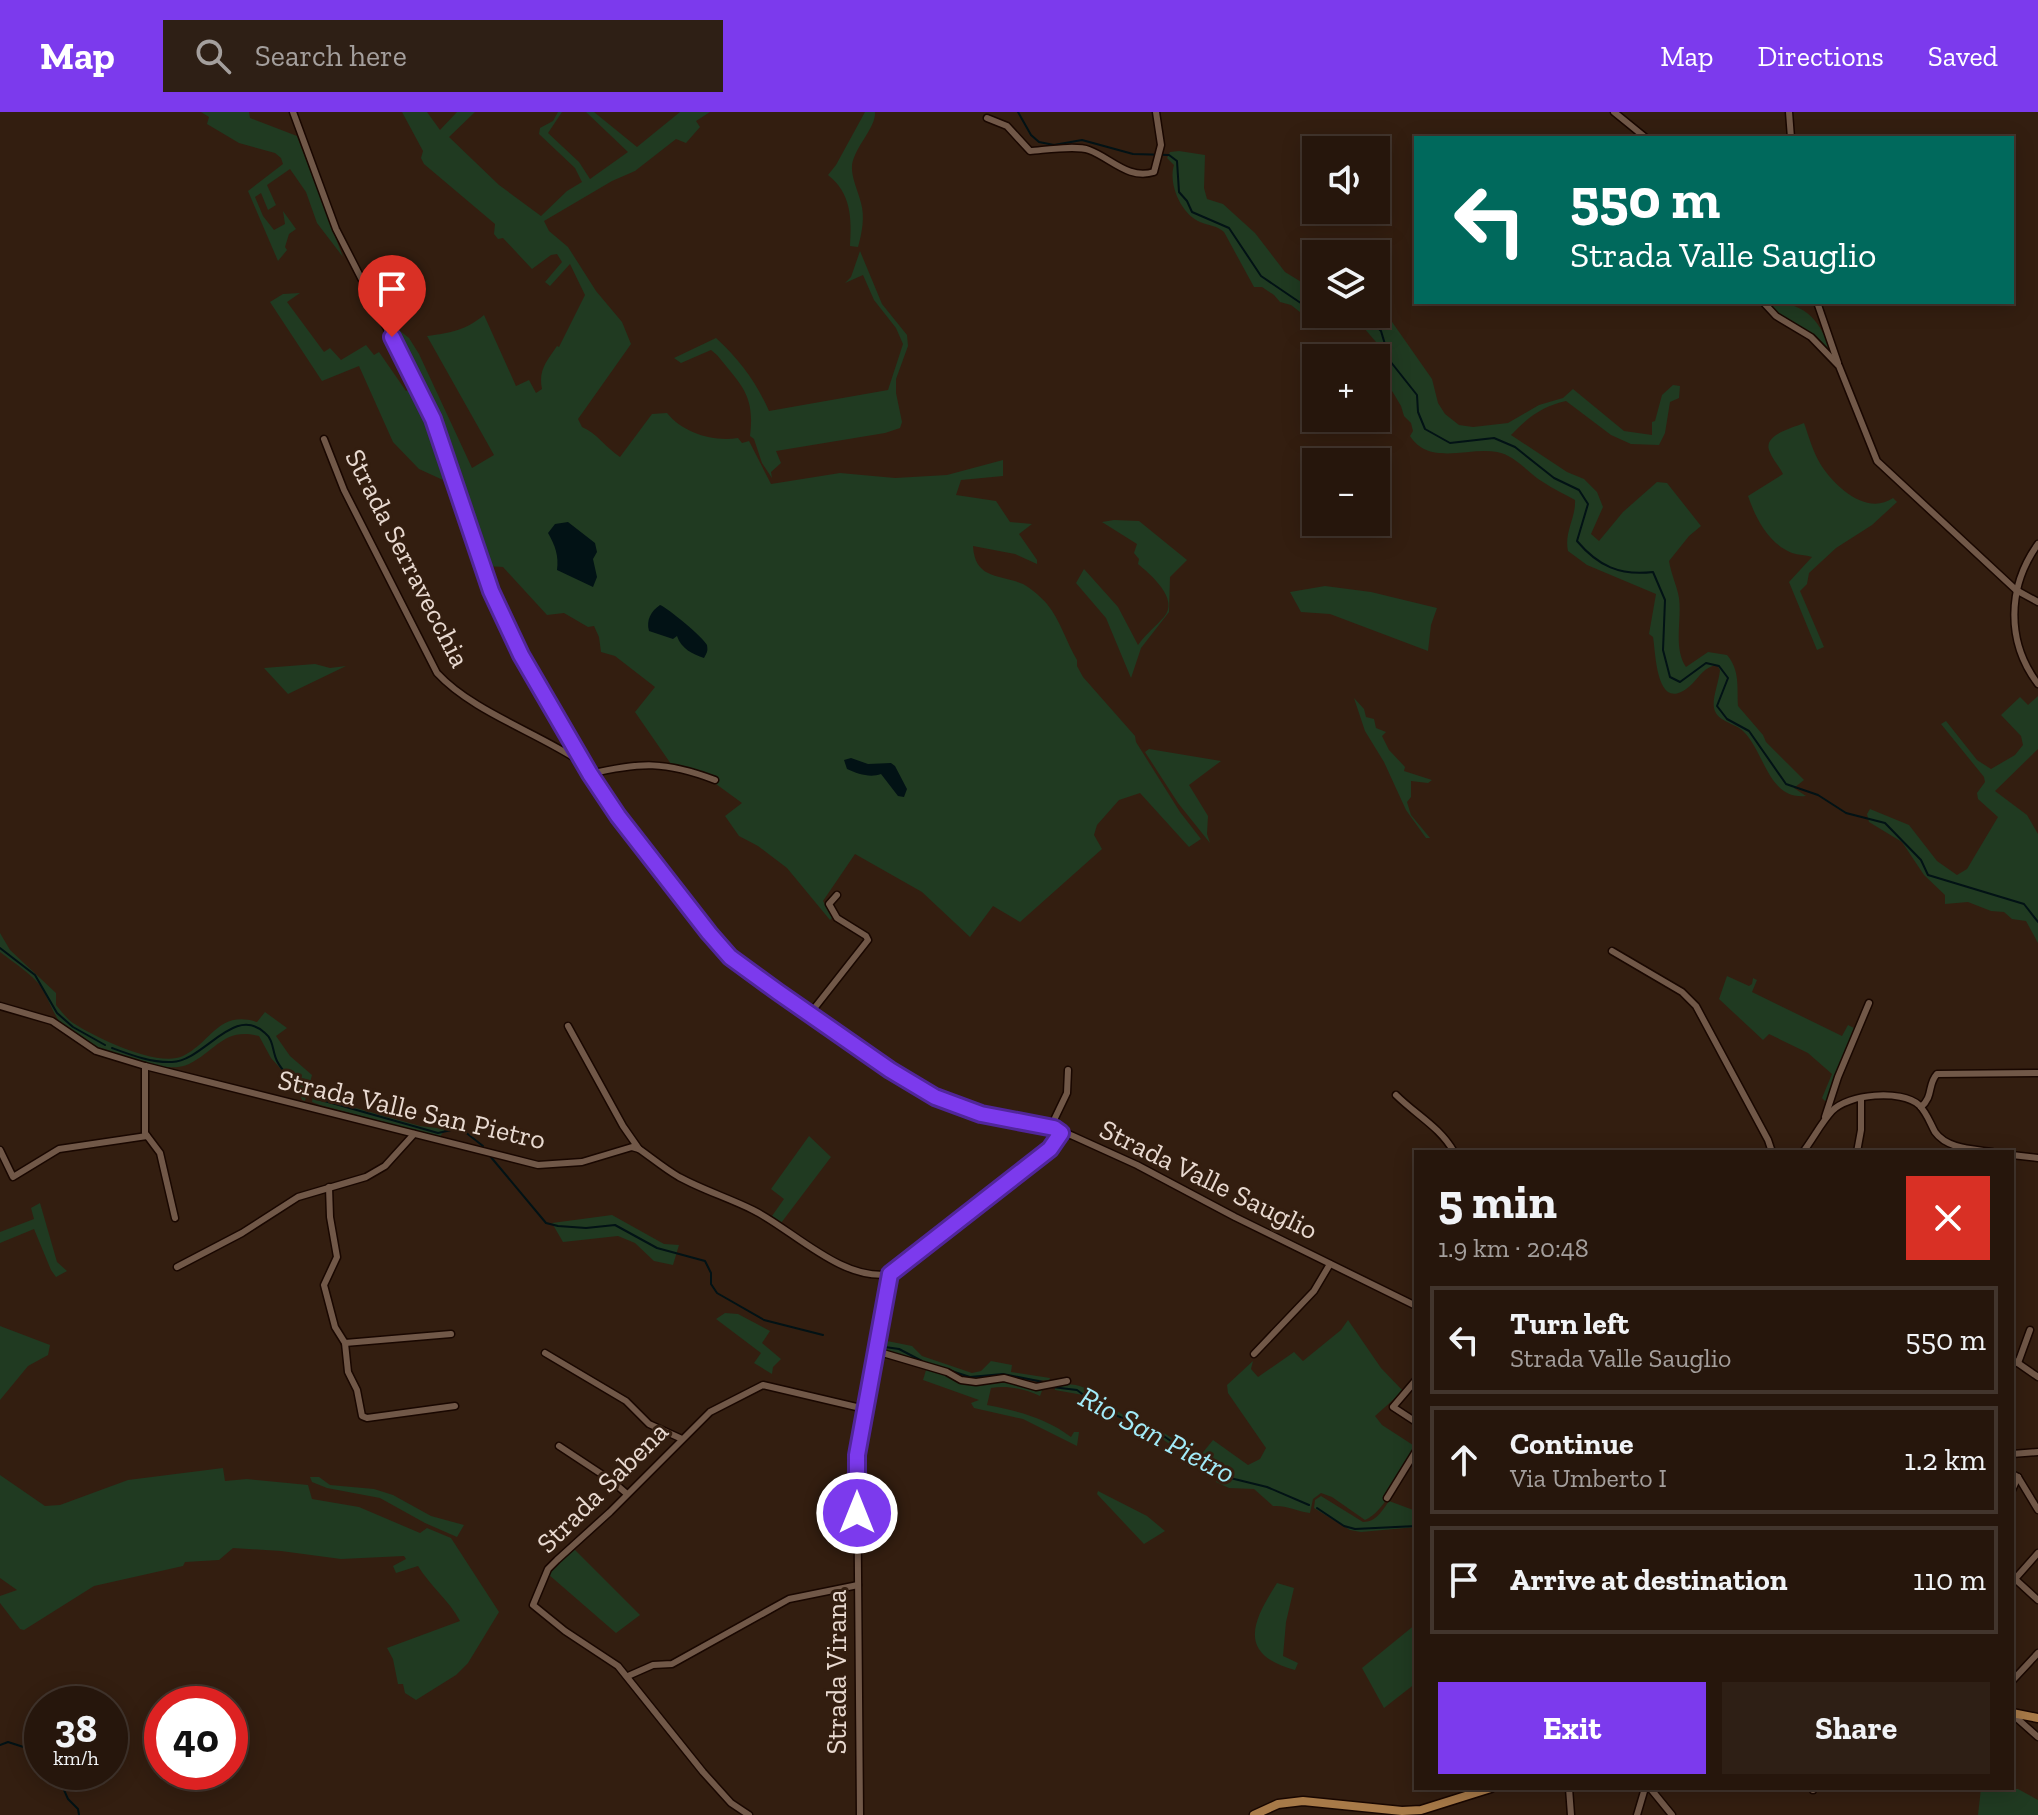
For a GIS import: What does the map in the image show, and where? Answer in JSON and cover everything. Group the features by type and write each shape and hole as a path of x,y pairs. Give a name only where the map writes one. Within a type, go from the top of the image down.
{"main road":[{"path":"2014,1714 2038,1718"},
{"path":"1254,1815 1278,1804 1303,1801 1402,1811 1421,1810 1485,1790"}],"street":[{"name":"Strada Valle Sauglio","path":"293,112 341,240 433,419 491,591 521,655 590,774 644,851 730,957 809,1015 935,1097 981,1114 1058,1131 1137,1165 1414,1305"},
{"path":"987,118 1007,126 1030,151 1087,149 1134,174 1154,172 1161,145 1156,112"},
{"path":"1614,112 1644,136"},
{"path":"1789,112 1791,136"},
{"path":"1765,304 1776,316 1811,337 1839,366"},
{"path":"1818,304 1877,461 2016,590 2038,602"},
{"name":"Strada Serravecchia","path":"324,439 344,490 437,673 466,698 584,764"},
{"path":"2038,544 2028,559 2016,590 2014,608 2015,634 2021,658 2038,684"},
{"path":"590,774 628,765 660,765 715,780"},
{"path":"809,1015 868,940 837,918 829,904 837,895"},
{"path":"1612,951 1682,992 1696,1006 1771,1150"},
{"path":"1825,1121 1834,1087 1869,1003"},
{"name":"Strada Valle San Pietro","path":"0,1006 52,1021 96,1051 145,1066 538,1165 582,1162 632,1147 639,1149"},
{"path":"568,1026 602,1091 639,1149 680,1178 755,1211 826,1257 881,1276 890,1274 1050,1149 1058,1131 1055,1118 1067,1093 1068,1070"},
{"path":"145,1066 145,1133 160,1153 175,1218"},
{"path":"1921,1107 1930,1099 1932,1081 1937,1074 2038,1073"},
{"path":"1396,1095 1418,1116 1441,1131 1453,1150"},
{"path":"1804,1150 1841,1104 1876,1095 1917,1102 1943,1141 1978,1150"},
{"path":"1857,1150 1861,1099"},
{"path":"177,1267 242,1233 298,1197 366,1177 385,1166 414,1134"},
{"path":"3,1182 59,1149 147,1136"},
{"path":"0,1150 13,1177"},
{"path":"2014,1155 2038,1158"},
{"path":"329,1187 330,1217 337,1257 324,1285 335,1327 345,1343 348,1372 357,1390 362,1416 367,1418 455,1406"},
{"path":"1254,1354 1314,1291 1330,1264"},
{"name":"Strada Virana","path":"860,1815 857,1455 890,1274"},
{"path":"2030,1330 2015,1361 2038,1377"},
{"path":"345,1343 451,1334"},
{"path":"876,1351 939,1369 961,1380 976,1382 1004,1378 1036,1387 1067,1381"},
{"path":"545,1353 626,1401 649,1424 682,1439"},
{"path":"1414,1382 1393,1407 1414,1421"},
{"name":"Strada Sabena","path":"749,1815 731,1803 703,1772 618,1666 565,1631 533,1605 548,1569 710,1412 763,1385 865,1409"},
{"path":"559,1446 627,1494"},
{"path":"2014,1454 2038,1452"},
{"path":"1387,1498 1414,1454"},
{"path":"2015,1476 2038,1510"},
{"path":"2038,1553 2015,1579 2038,1600"},
{"path":"628,1676 653,1665 672,1664 789,1599 858,1585"},
{"path":"2014,1679 2038,1653"},
{"path":"2014,1716 2038,1737"},
{"path":"1569,1790 1571,1815"},
{"path":"1637,1815 1647,1790"},
{"path":"1650,1790 1672,1815"}],"green space":[{"path":"201,112 249,112 250,118 297,136 343,257 317,223 306,192 290,169 267,185 276,205 268,210 261,193 255,197 263,216 274,230 285,224 283,211 296,229 289,234 287,250 278,261 248,191 283,164 281,158 275,153 239,143 207,124 209,117"},
{"path":"402,112 427,112 440,130 457,112 475,112 449,137 499,185 541,216 567,191 582,182 575,168 539,134 540,128 553,121 558,112 562,112 548,133 579,162 590,179 628,152 586,112 594,112 637,147 680,112 710,112 696,121 700,127 686,143 676,139 635,171 544,221 549,231 568,247 596,291 622,322 631,344 578,419 582,427 620,457 652,414 667,413 690,431 719,439 738,438 742,443 749,441 771,484 840,473 895,478 947,475 1003,460 1003,476 961,480 956,495 996,501 1010,522 1032,524 1019,534 1037,564 1015,554 973,546 978,565 990,574 1023,584 1047,604 1060,624 1083,677 1135,736 1180,812 1201,839 1189,847 1140,793 1119,800 1097,825 1094,835 1102,849 1020,922 993,906 970,937 922,892 855,854 823,901 833,917 830,920 787,868 739,836 725,816 742,803 716,784 716,776 671,764 635,712 655,687 615,656 601,652 594,626 588,627 564,613 547,615 503,567 487,566 436,419 385,319 409,338 419,354 472,468 494,455 427,336 458,330 484,315 516,386 529,380 536,393 542,389 544,366 559,347 585,295 570,264 550,286 545,282 562,262 557,254 532,269 503,238 498,239 494,234 495,224 424,164 421,158 423,151"},
{"path":"865,112 875,112 874,118 852,165 863,214 858,247 850,246 851,226 846,198 828,175"},
{"path":"1170,152 1205,155 1204,188 1207,199 1223,204 1255,233 1285,272 1302,282 1302,314 1291,305 1280,302 1262,287 1254,287 1224,232 1200,222 1187,212 1175,189 1174,165 1167,158"},
{"path":"860,251 882,304 907,335 908,346 896,379 902,422 900,428 776,451 781,463 771,472 772,478 750,436 750,410 745,392 717,355 711,350 681,363 674,358 716,338 747,372 769,411 888,390 903,344 896,328 874,300 863,275 845,283 851,277"},
{"path":"300,293 287,302 324,352 330,348 341,360 366,345 374,355 379,352 406,391 415,388 461,506 443,480 419,469 393,442 359,366 322,381 270,302 283,294"},
{"path":"1768,304 1785,304 1803,310 1818,325 1835,360 1812,336 1777,315"},
{"path":"1390,319 1432,379 1438,403 1445,414 1459,425 1473,427 1508,423 1539,405 1563,398 1573,389 1624,431 1652,435 1652,422 1655,421 1662,395 1673,385 1680,386 1679,398 1670,402 1665,433 1659,445 1631,444 1611,435 1566,401 1536,413 1511,435 1567,472 1584,479 1597,492 1603,507 1591,534 1599,541 1623,512 1657,482 1667,483 1701,526 1669,561 1679,598 1682,659 1686,667 1708,652 1727,655 1736,673 1738,706 1766,742 1804,780 1794,788 1806,796 1793,795 1775,783 1743,731 1716,713 1714,700 1720,670 1717,665 1705,670 1680,692 1671,693 1665,689 1657,668 1653,637 1649,634 1656,594 1587,565 1568,551 1575,500 1547,485 1504,454 1486,451 1438,453 1418,445 1410,436 1413,431 1411,423 1404,416 1390,388 1390,344 1376,342 1364,328 1390,328"},
{"path":"1804,423 1821,465 1843,490 1873,504 1893,498 1897,502 1872,525 1836,548 1809,573 1807,584 1800,591 1824,647 1817,650 1789,582 1812,557 1792,553 1776,543 1759,522 1748,496 1783,474 1769,450 1771,440 1780,432"},
{"path":"1139,521 1187,560 1170,577 1169,612 1141,648 1131,678 1106,618 1076,583 1084,569 1118,607 1138,645 1164,617 1168,603 1162,588 1138,564 1139,559 1134,553 1137,544 1102,522"},
{"path":"1325,586 1371,592 1437,608 1428,651 1330,614 1301,612 1290,592"},
{"path":"315,664 330,668 346,666 288,694 264,668"},
{"path":"2038,696 2038,749 1995,791 2027,815 2038,834 2038,943 2026,921 2012,919 2004,912 1991,911 1968,902 1945,904 1945,895 1924,875 1902,842 1869,822 1867,814 1870,809 1909,825 1937,861 1957,875 1967,869 1998,817 1978,799 1977,793 1985,782 1984,777 1941,724 1946,721 1977,760 1991,769 2015,755 2023,745 2021,736 2001,715 2020,697 2028,705"},
{"path":"1354,698 1364,709 1366,717 1374,719 1376,728 1386,732 1382,736 1389,750 1405,767 1404,771 1432,780 1428,783 1411,781 1411,797 1407,802 1411,815 1430,838 1426,838 1406,810 1384,762 1365,731"},
{"path":"1149,749 1221,761 1189,785 1208,816 1210,843 1178,803 1145,752"},
{"path":"0,933 10,950 56,993 56,1005 70,1021 111,1043 143,1055 172,1059 183,1056 224,1024 244,1019 257,1022 265,1012 287,1028 276,1036 290,1056 312,1075 305,1101 298,1088 271,1058 259,1036 229,1037 189,1064 176,1067 141,1063 83,1040 59,1021 38,983 0,952"},
{"path":"1727,976 1749,986 1753,978 1757,980 1752,992 1842,1036 1848,1025 1854,1028 1826,1102 1822,1098 1832,1074 1808,1053 1769,1034 1763,1040 1719,999"},
{"path":"313,1096 420,1126 445,1129 440,1137 320,1105 312,1102"},
{"path":"809,1136 831,1157 781,1223 772,1216 784,1199 771,1189"},
{"path":"40,1203 57,1262 67,1271 56,1277 34,1229 0,1243 0,1232 34,1219 31,1208"},
{"path":"612,1215 664,1244 679,1245 673,1265 654,1261 635,1243 618,1236 563,1242 552,1223"},
{"path":"725,1313 738,1314 770,1331 762,1343 781,1359 773,1367 772,1374 754,1363 761,1353 716,1319"},
{"path":"1348,1320 1381,1368 1403,1391 1375,1416 1382,1425 1414,1446 1414,1454 1400,1479 1379,1509 1365,1520 1321,1493 1313,1499 1310,1513 1273,1506 1254,1489 1229,1488 1216,1482 1218,1478 1151,1431 1095,1408 1083,1395 1055,1390 1055,1386 1066,1384 1084,1388 1122,1414 1162,1432 1200,1456 1213,1440 1248,1465 1260,1459 1266,1448 1228,1393 1227,1385 1253,1361 1251,1369 1258,1377 1294,1352 1303,1361 1341,1330"},
{"path":"0,1326 50,1345 48,1355 28,1366 0,1400"},
{"path":"882,1340 912,1346 922,1356 972,1373 981,1371 991,1361 1012,1365 1011,1372 1050,1378 1049,1381 1013,1377 978,1380 884,1351 880,1349"},
{"path":"926,1370 938,1371 960,1380 1043,1388 1040,1396 1016,1388 991,1388 987,1405 1031,1416 1071,1437 1074,1432 1079,1432 1077,1446 1023,1419 974,1408 971,1403 979,1400 923,1380"},
{"path":"223,1468 225,1481 247,1479 308,1485 312,1499 359,1507 420,1533 427,1528 451,1538 499,1612 468,1663 456,1675 416,1700 405,1693 403,1684 398,1684 393,1659 387,1648 460,1621 418,1566 396,1573 393,1566 406,1559 404,1556 341,1559 233,1548 219,1560 185,1562 183,1566 94,1586 24,1630 0,1603 0,1596 17,1590 0,1578 0,1475 45,1506 60,1505 128,1480"},
{"path":"310,1477 319,1477 330,1485 374,1489 393,1495 431,1516 464,1525 457,1537 380,1498 327,1488 312,1482"},
{"path":"1098,1491 1147,1516 1165,1531 1144,1544 1097,1494"},
{"path":"1321,1496 1363,1522 1375,1518 1389,1501 1414,1510 1414,1527 1361,1532 1350,1530 1314,1508 1315,1500"},
{"path":"573,1548 640,1615 616,1633 548,1574"},
{"path":"1277,1583 1294,1588 1286,1622 1283,1656 1298,1663 1295,1670 1276,1663 1264,1655 1257,1645 1255,1635 1261,1610"},
{"path":"1414,1626 1414,1685 1384,1708 1362,1668"},
{"path":"2018,1789 2038,1800 2038,1815 1978,1815 1981,1790"}],"shaded area":[{"path":"568,522 595,543 597,552 593,559 597,577 593,587 557,570 556,551 548,533 555,524"},
{"path":"660,605 704,641 707,652 704,658 684,648 677,636 673,639 649,631 650,616"},
{"path":"851,758 868,764 891,763 907,789 904,797 898,796 881,774 864,775 847,769 844,760"}],"waterway":[{"path":"1018,112 1031,135 1039,142 1054,145 1082,140 1133,154 1169,155 1177,161 1179,192 1192,212 1229,228 1261,276 1302,304"},
{"path":"1378,328 1390,361 1417,395 1418,412 1425,429 1450,443 1494,438 1515,447 1554,478 1579,490 1588,504 1577,541 1593,557 1620,571 1653,572 1665,600 1663,650 1670,677 1680,682 1706,663 1719,666 1728,678 1717,706 1727,719 1749,731 1786,784 1818,795 1846,813 1885,823 1921,860 1928,875 2024,904 2038,922"},
{"name":"Rio San Pietro","path":"0,948 35,975 57,1013 73,1027 105,1045"},
{"name":"Rio San Pietro","path":"112,1048 149,1060 172,1062 196,1053 230,1029 242,1025 253,1026 268,1036 280,1065 305,1093"},
{"name":"Rio San Pietro","path":"314,1098 438,1133 460,1128 483,1146"},
{"name":"Rio San Pietro","path":"490,1156 546,1223 586,1228 615,1225 657,1248 705,1261 711,1273 711,1284 717,1293 764,1320 823,1335"},
{"name":"Rio San Pietro","path":"885,1347 899,1349 922,1361"},
{"name":"Rio San Pietro","path":"936,1366 970,1377 1003,1374 1043,1382"},
{"name":"Rio San Pietro","path":"1052,1387 1077,1390 1102,1409 1165,1437 1222,1476 1267,1487 1309,1505"},
{"name":"Rio San Pietro","path":"1317,1508 1344,1526 1355,1529 1414,1526"},
{"path":"0,1745 8,1742 24,1747"},
{"path":"64,1790 79,1815"}],"route":[{"path":"392,337 433,419 491,591 521,655 618,816 709,933 730,957 778,992 890,1070 935,1097 981,1114 1054,1128 1061,1133 1050,1149 890,1274 857,1455 857,1513"}]}
